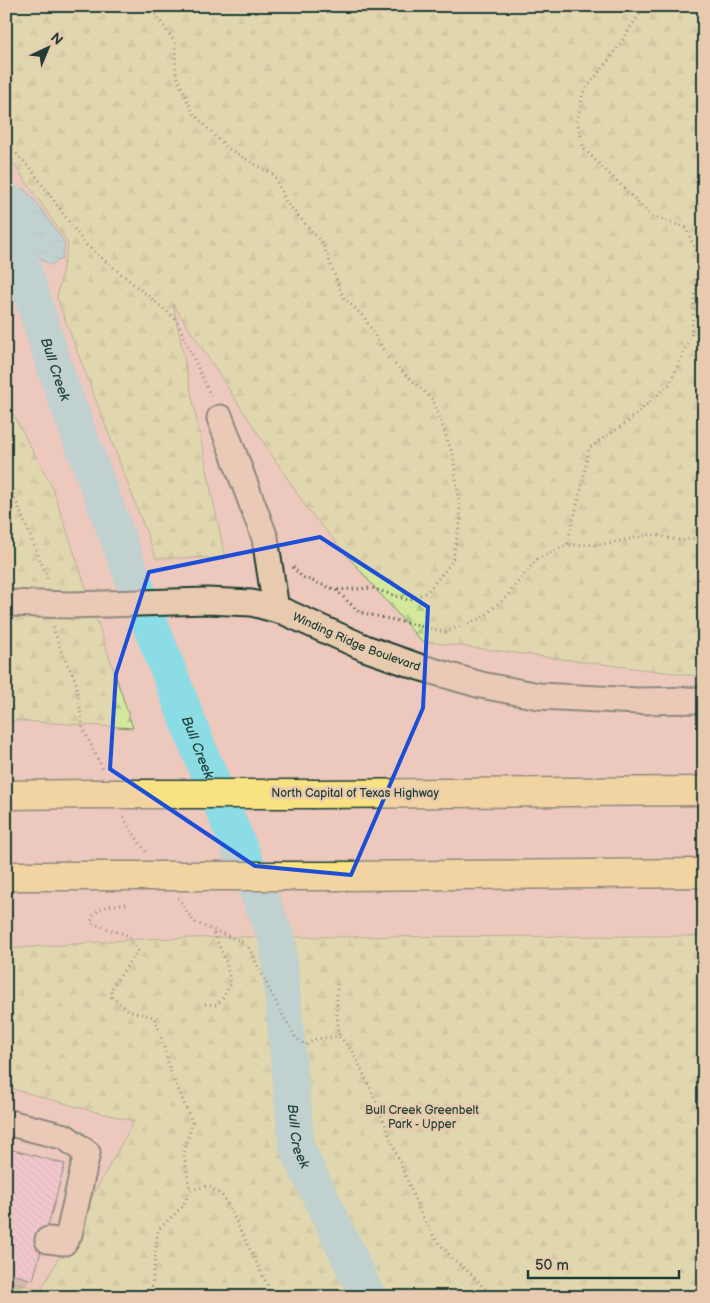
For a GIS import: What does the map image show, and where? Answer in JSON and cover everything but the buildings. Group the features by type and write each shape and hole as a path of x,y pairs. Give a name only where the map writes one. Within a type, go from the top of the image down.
{"highway":[{"name":"North Capital of Texas Highway","path":"6,795 704,791"},
{"path":"6,876 704,873"}],"street":[{"path":"220,418 265,538 276,609"},
{"name":"Winding Ridge Boulevard","path":"6,604 71,605 207,601 252,603 285,612 365,648 419,668 481,685 539,696 638,701 704,700"},
{"path":"6,1122 66,1137 87,1153 69,1234 64,1242 48,1240"}],"path":[{"path":"149,6 175,42 176,75 193,113 227,148 274,175 286,202 323,244 343,297 364,317 389,359 433,400 453,455 462,518 452,562 427,592 408,600 372,588 336,590"},
{"path":"567,545 589,448 626,423 669,385 691,336 699,258 686,228 652,216 584,149 577,121 582,93 611,58 645,6"},
{"path":"6,143 31,169 85,244 176,319 220,418"},
{"path":"6,480 47,577 46,604 62,653 76,682 83,728 104,771"},
{"path":"291,564 302,577 336,590 359,612 445,632 482,618 506,597 537,558 567,545 607,544 652,534 682,541 704,536"},
{"path":"124,816 128,826 148,854"},
{"path":"175,892 194,922 246,944 296,1038 306,1045 316,1039 339,1036"},
{"path":"126,904 108,906 98,911 92,917 91,923 127,934 138,950 111,989 112,997 129,1011 154,1017 170,1070 192,1122 184,1154 190,1190 183,1206 158,1230 151,1297"},
{"path":"205,1004 216,1005 231,984 226,962 210,929"},
{"path":"337,984 339,1036 354,1052 419,1210 434,1237 454,1260 493,1297"},
{"path":"190,1190 209,1186 224,1197 268,1286 270,1297"}],"highlighted area":[{"path":"320,537 428,607 423,708 351,875 255,866 110,769 116,674 149,572"}],"green space":[{"path":"6,6 704,6 704,677 421,641 308,510 173,304 225,558 156,558 57,298 68,243 6,152"},
{"path":"6,401 52,487 133,728 6,720"},
{"name":"Bull Creek Greenbelt Park - Upper","path":"704,936 704,1297 6,1297 6,1280 41,1290 134,1121 6,1087 6,949 140,939 237,937"}],"water":[{"path":"23,188 36,202 65,243 62,259 50,265 6,234 6,206"}],"waterway":[{"name":"Bull Creek","path":"6,200 12,206 18,253 62,389 203,760 277,939 297,1148 368,1297"}]}
